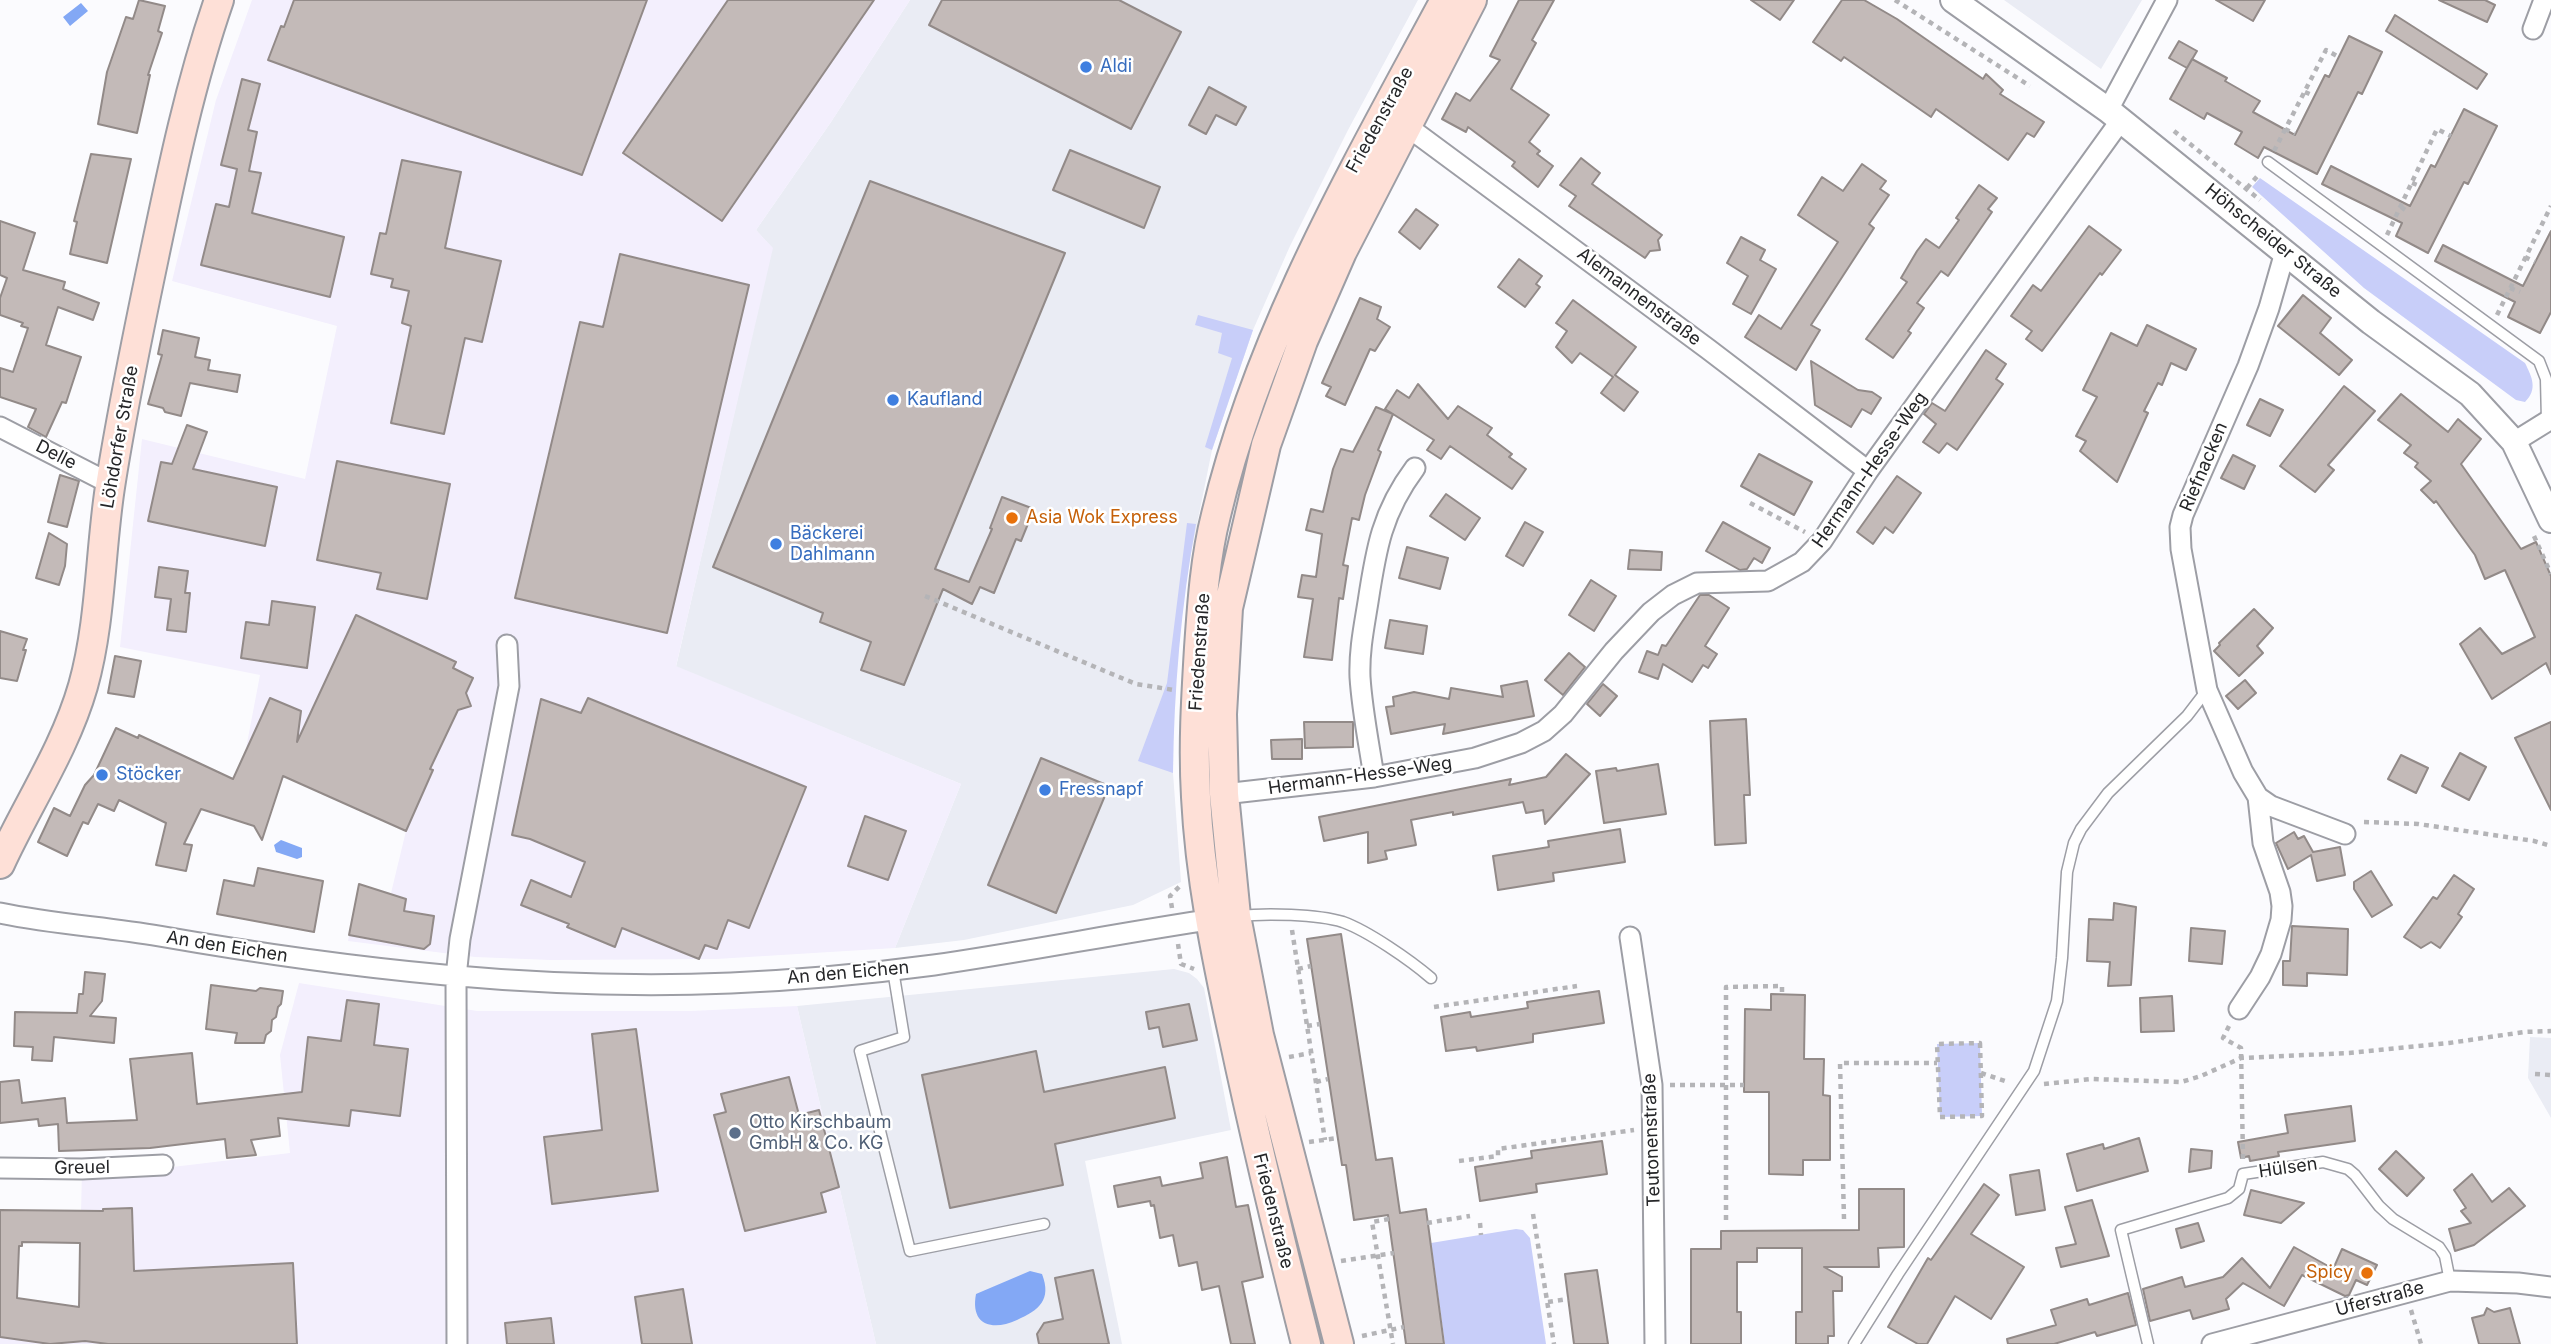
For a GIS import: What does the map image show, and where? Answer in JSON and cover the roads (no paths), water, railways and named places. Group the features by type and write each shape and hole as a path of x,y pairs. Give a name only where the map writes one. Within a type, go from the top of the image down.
{"main road":[{"name":"Löhdorfer Straße","path":"0,864 64,736 83,686 95,622 111,484 167,193 201,57 219,0"},
{"name":"Friedenstraße","path":"1348,1340 1223,918 1196,796 1195,715 1203,598 1215,517 1250,398 1276,329 1338,199 1446,0"},
{"name":"Friedenstraße","path":"1306,1344 1249,1114 1223,918 1222,714 1228,608 1266,445 1303,341 1336,265 1472,0"}],"street":[{"name":"Höhscheider Straße","path":"1952,0 2115,115 2371,322 2470,394 2514,442 2551,520"},
{"name":"Hermann-Hesse-Weg","path":"1224,794 1374,777 1475,758 1511,747 1538,735 1563,714 1615,651 1660,603 1697,583 1758,582 1775,578 1802,562 1822,541 2115,115 2167,0"},
{"path":"2533,29 2544,0"},
{"name":"Alemannenstraße","path":"1408,127 1868,471"},
{"name":"Riefnacken","path":"2239,1009 2260,977 2281,920 2280,892 2263,843 2258,797 2243,772 2207,690 2181,549 2181,521 2248,366 2286,252"},
{"path":"2514,442 2549,421"},
{"name":"Delle","path":"0,427 111,484"},
{"path":"1374,777 1362,692 1362,639 1377,541 1394,500 1415,468"},
{"path":"457,1344 456,977 460,939 509,686 507,645"},
{"path":"2258,797 2271,806 2345,834"},
{"name":"An den Eichen","path":"0,913 32,920 289,957 456,977 566,983 730,983 893,970 1223,918"},
{"name":"Teutonenstraße","path":"1630,937 1652,1084 1655,1344"},
{"name":"Greuel","path":"0,1168 82,1169 163,1165"},
{"name":"Uferstraße","path":"2212,1344 2450,1281 2491,1281 2551,1287"}],"lane":[{"path":"2268,162 2539,361 2546,379 2549,421"},
{"path":"1854,1344 2034,1071 2057,1001 2065,883 2074,844 2081,829 2108,793 2187,716 2207,690"},
{"path":"1223,918 1261,914 1343,922 1406,958 1431,978"},
{"path":"893,970 904,1037 860,1051 910,1251 1044,1224"},
{"name":"Hülsen","path":"2148,1344 2121,1230 2228,1198 2239,1189 2244,1174 2323,1162 2348,1169 2393,1219 2439,1247 2445,1256 2450,1281"}],"water":[{"path":"81,3 88,11 70,26 63,17"},
{"path":"281,840 302,848 302,857 297,859 276,852 274,845"},
{"path":"1030,1271 1042,1274 1045,1283 1044,1297 1037,1308 1017,1320 1000,1325 985,1323 980,1319 976,1313 976,1294"}],"place":[{"name":"Aldi","path":"1086,67"},
{"name":"Kaufland","path":"893,400"},
{"name":"Asia Wok Express","path":"1012,518"},
{"name":"Bäckerei Dahlmann","path":"776,544"},
{"name":"Stöcker","path":"102,775"},
{"name":"Fressnapf","path":"1045,790"},
{"name":"Otto Kirschbaum GmbH & Co. KG","path":"735,1133"},
{"name":"Spicy","path":"2367,1273"}]}
